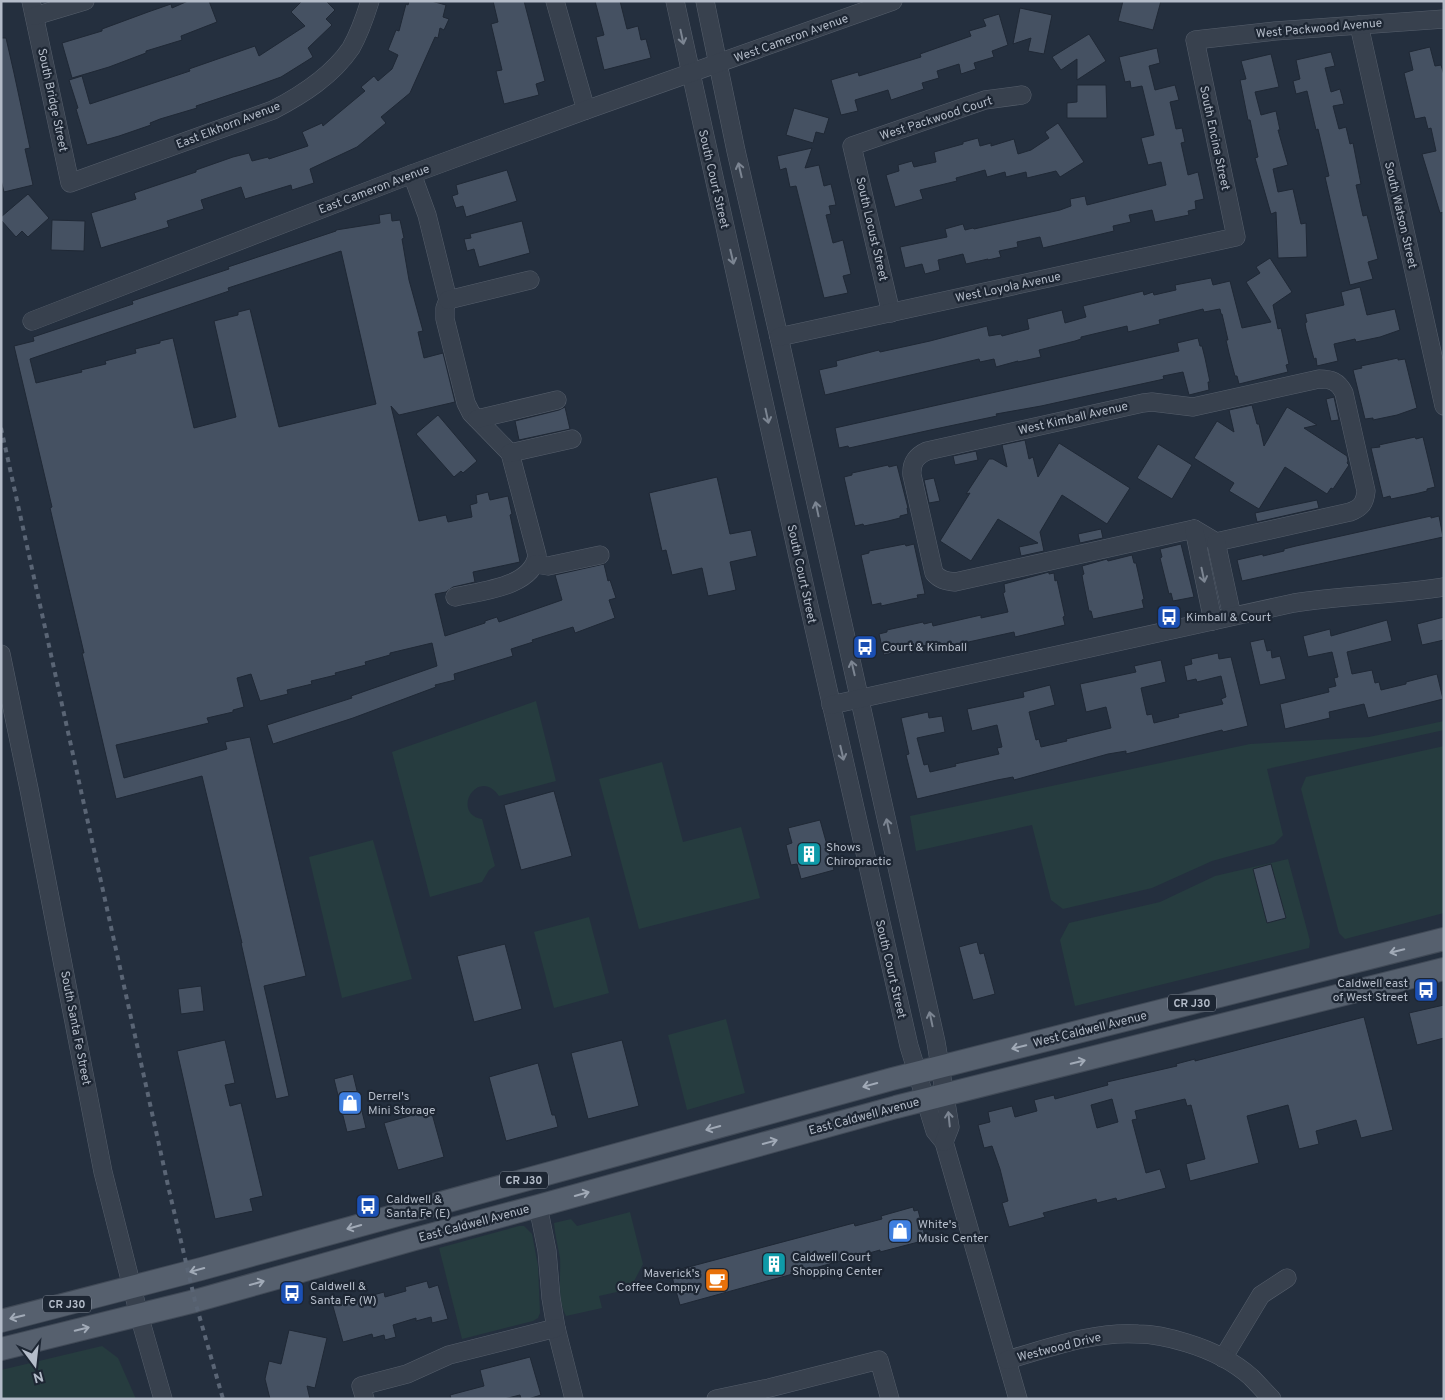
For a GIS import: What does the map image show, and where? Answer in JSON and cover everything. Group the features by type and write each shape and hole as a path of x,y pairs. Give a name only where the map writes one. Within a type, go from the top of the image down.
{"main road":[{"name":"West Caldwell Avenue","path":"940,1067 1444,939"},
{"path":"1190,1033 1218,1012 1323,984 1332,978 1340,965"},
{"name":"CR J30","path":"935,1098 1444,969"},
{"name":"CR J30","path":"1,1321 940,1067"},
{"name":"East Caldwell Avenue","path":"1,1350 139,1315 415,1238 935,1098"},
{"path":"415,1238 464,1211 566,1182 580,1174 586,1162"}],"street":[{"path":"33,9 85,1"},
{"name":"East Elkhorn Avenue","path":"70,183 273,110 299,97 329,73 350,48 365,17 370,1"},
{"path":"555,1 586,110"},
{"name":"South Court Street","path":"675,1 831,705 909,1046 917,1073 935,1098 950,1127 944,1142 1018,1399"},
{"name":"South Court Street","path":"705,1 940,1067 935,1098"},
{"name":"West Cameron Avenue","path":"718,64 893,1"},
{"name":"South Bridge Street","path":"33,9 70,183"},
{"name":"West Packwood Avenue","path":"1195,40 1275,31 1444,19"},
{"name":"South Watson Street","path":"1359,25 1444,406"},
{"name":"South Encina Street","path":"1195,40 1236,237"},
{"name":"East Cameron Avenue","path":"32,321 412,174 718,64"},
{"name":"West Packwood Court","path":"852,146 985,100 1022,95"},
{"name":"South Locust Street","path":"852,146 891,312"},
{"path":"412,174 427,216 448,300 445,308 445,319 468,408 510,454 537,555 536,564 530,572 513,582 455,597"},
{"name":"West Loyola Avenue","path":"779,337 1236,237"},
{"path":"448,300 530,280"},
{"name":"West Kimball Avenue","path":"1194,529 955,582 946,581 934,573 911,468 914,460 920,454 927,451 1143,403 1152,402 1193,407 1319,379 1329,379 1336,382 1344,393 1366,490 1363,504 1358,509 1350,512 1216,542"},
{"path":"477,419 557,400"},
{"path":"510,454 572,439"},
{"path":"1194,529 1214,620"},
{"path":"1194,529 1216,542 1232,616"},
{"path":"536,564 548,566 600,555"},
{"path":"831,705 1232,616 1323,598 1419,591 1444,587"},
{"name":"South Santa Fe Street","path":"1,654 103,1172 139,1315 163,1399"},
{"path":"538,1206 547,1251 556,1328 574,1399"},
{"path":"1223,1358 1261,1295 1287,1278"},
{"path":"363,1393 449,1355 556,1328"},
{"name":"Westwood Drive","path":"1007,1360 1083,1339 1110,1335 1138,1334 1171,1338 1206,1348 1223,1358 1250,1376 1272,1399"},
{"path":"716,1399 769,1388 879,1360 890,1399"}],"green space":[{"path":"536,701 556,781 499,796 491,788 483,786 476,789 468,801 468,809 473,815 482,819 495,866 489,870 482,882 430,897 392,752"},
{"path":"1444,721 1444,730 1267,769 1283,835 1274,844 1212,861 1152,888 1063,909 1051,900 1032,825 916,851 910,816 1250,744 1369,737"},
{"path":"1444,746 1444,913 1345,939 1339,933 1301,789 1306,777"},
{"path":"662,762 683,842 741,827 760,898 639,929 599,779"},
{"path":"373,840 412,979 342,998 309,857"},
{"path":"1288,859 1310,941 1309,948 1075,1006 1060,940 1069,923 1160,902 1215,876"},
{"path":"589,917 609,993 554,1008 534,932"},
{"path":"726,1019 745,1093 687,1110 668,1035"},
{"path":"630,1212 643,1264 630,1289 599,1296 602,1308 566,1316 561,1303 560,1258 554,1223 571,1219 577,1226"},
{"path":"524,1226 532,1234 538,1266 540,1313 538,1318 533,1321 462,1339 439,1248"},
{"path":"102,1346 118,1358 136,1399 1,1399 1,1370"}],"building":[{"path":"188,1 209,1 217,22 181,36 182,40 146,51 146,53 109,67 72,78 62,43 102,31 102,29 171,4 172,8"},
{"path":"302,1 326,1 335,10 326,19 332,25 308,48 313,57 281,77 196,106 197,108 160,119 150,123 151,125 87,145 69,80 82,76 90,104 190,71 189,69 255,46 259,56 305,26 291,12"},
{"path":"409,1 431,1 446,5 443,17 449,19 444,30 440,28 438,38 435,37 410,93 381,117 386,123 357,147 310,169 314,183 292,190 291,185 245,199 241,187 201,200 204,209 167,221 169,227 101,248 91,213 136,199 134,193 233,157 249,153 252,161 268,157 269,159 308,146 302,132 322,123 323,126 365,91 361,87 374,76 378,81 392,69 398,55 388,50 396,30 399,31 406,4 408,5"},
{"path":"493,1 524,1 545,81 536,84 539,95 504,104 496,71 502,70 491,24 498,22"},
{"path":"595,1 620,1 627,29 638,26 641,40 646,39 651,58 604,70 596,37 604,35"},
{"path":"1123,1 1161,1 1153,30 1118,21"},
{"path":"1020,8 1052,15 1044,54 1028,51 1031,38 1013,44"},
{"path":"999,14 1008,45 992,51 994,57 974,63 976,69 961,74 959,64 937,71 939,78 922,83 924,89 891,100 888,90 855,100 858,111 841,115 831,80 858,72 859,76 921,57 920,54 971,36 969,31 986,26 983,19"},
{"path":"1089,34 1106,61 1077,80 1077,59 1061,70 1052,57"},
{"path":"1,38 6,38 14,73 30,148 25,149 33,185 4,192 1,180"},
{"path":"1430,47 1435,66 1441,65 1444,75 1444,212 1440,213 1422,154 1436,151 1431,128 1428,129 1425,117 1415,119 1404,73 1413,70 1409,52"},
{"path":"1157,48 1160,63 1149,66 1155,90 1175,85 1179,100 1170,102 1176,129 1182,128 1185,142 1181,143 1188,175 1198,172 1204,199 1195,201 1196,209 1188,211 1189,215 1155,222 1152,210 1129,215 1131,222 1113,226 1114,231 1043,248 1040,237 1017,242 1018,247 999,251 1001,257 988,260 966,264 963,254 938,260 940,270 925,274 922,264 905,268 900,247 947,237 945,229 963,224 965,230 974,229 1060,210 1071,206 1070,199 1085,196 1087,205 1166,185 1161,162 1148,165 1141,138 1154,135 1142,86 1131,88 1130,81 1125,82 1119,57"},
{"path":"1331,52 1335,66 1325,68 1331,92 1340,89 1344,104 1333,106 1339,129 1346,127 1350,144 1353,143 1361,184 1356,185 1363,216 1367,215 1378,259 1368,262 1373,279 1350,285 1325,177 1329,176 1318,129 1316,130 1307,91 1296,94 1293,81 1300,79 1296,60"},
{"path":"1271,54 1279,87 1255,92 1261,115 1276,111 1280,130 1278,130 1288,165 1273,169 1278,192 1293,189 1301,224 1306,223 1307,257 1278,258 1276,212 1271,214 1255,158 1258,157 1240,80 1246,79 1241,61"},
{"path":"1077,85 1106,85 1107,118 1067,118 1067,103 1077,102"},
{"path":"794,108 829,118 824,134 816,132 813,143 786,135"},
{"path":"1058,123 1084,162 1060,177 1056,171 1027,178 1026,172 1006,177 1005,172 987,177 985,170 956,178 957,181 920,190 923,199 895,207 886,175 899,171 898,165 912,161 914,167 936,162 934,152 978,138 980,146 991,143 991,146 1014,139 1018,154 1031,150 1049,138 1045,132"},
{"path":"812,148 805,168 819,165 824,186 831,184 836,205 829,206 831,214 826,215 833,243 843,240 851,274 843,276 848,293 824,298 796,186 790,187 786,168 780,170 777,156"},
{"path":"507,170 517,201 466,217 463,206 456,208 452,196 458,194 456,185"},
{"path":"28,194 49,218 28,237 22,231 16,237 1,220 1,217"},
{"path":"391,213 392,221 400,220 409,280 423,331 418,332 424,358 443,353 455,402 399,415 391,406 419,521 446,515 448,522 472,517 470,505 477,503 476,495 488,492 490,500 508,496 520,562 473,572 475,582 453,587 446,592 435,594 445,636 485,623 485,621 497,617 499,622 562,600 555,575 604,564 608,581 610,580 616,598 609,600 615,618 575,633 573,627 532,640 533,642 511,649 513,656 454,674 455,680 435,685 436,687 353,718 273,744 267,725 352,698 351,696 437,666 432,643 390,653 390,655 365,662 366,665 311,681 312,684 287,690 288,694 260,701 251,674 237,678 244,707 233,710 233,712 207,718 209,723 116,745 124,778 227,749 225,742 250,737 306,976 264,986 289,1096 276,1099 242,943 202,776 116,799 50,508 52,507 14,346 34,341 33,337 133,304 132,301 229,269 228,267 336,230 380,223 379,215","holes":["341,251 376,404 279,427 250,309 238,312 238,315 214,321 236,417 194,428 173,338 135,349 136,353 105,361 106,364 81,370 82,372 36,383 30,359 229,291 228,288"]},
{"path":"52,220 85,221 84,251 51,250"},
{"path":"522,221 530,253 479,267 474,249 467,251 464,239 471,238 470,234"},
{"path":"1270,258 1292,292 1273,305 1278,329 1281,328 1289,364 1286,365 1288,372 1239,384 1229,353 1226,340 1228,340 1220,309 1204,312 1203,309 1159,320 1160,324 1128,332 1127,326 1081,337 1081,339 1075,341 1039,350 1041,357 996,367 994,359 980,362 979,359 825,395 819,370 837,366 836,361 879,350 880,352 930,341 987,326 989,336 1001,334 1002,336 1029,329 1027,319 1062,310 1065,323 1086,317 1083,306 1143,291 1144,295 1153,292 1154,295 1176,290 1175,285 1211,278 1213,285 1230,281 1242,328 1271,322 1246,282 1260,273 1256,267"},
{"path":"1360,287 1367,315 1395,309 1400,330 1380,337 1356,342 1355,339 1334,344 1338,361 1317,366 1306,329 1305,314 1344,305 1341,292"},
{"path":"1198,338 1205,358 1210,382 1208,382 1209,390 1189,395 1183,372 1163,376 1164,379 996,414 997,416 849,448 848,446 839,448 835,428 1179,351 1177,343"},
{"path":"1398,358 1398,360 1405,359 1417,408 1397,415 1373,420 1373,418 1365,419 1353,370 1362,368 1361,366"},
{"path":"1334,397 1339,420 1331,421 1326,399"},
{"path":"1252,405 1264,446 1287,407 1317,425 1304,428 1347,456 1347,463 1349,465 1333,489 1331,488 1327,494 1285,467 1259,509 1229,491 1234,483 1194,458 1217,421 1234,432 1229,410"},
{"path":"565,407 570,429 519,440 515,421"},
{"path":"438,415 477,461 463,473 461,471 454,477 416,434"},
{"path":"1415,437 1416,439 1423,437 1435,487 1415,494 1391,499 1390,496 1383,498 1371,448"},
{"path":"1025,440 1029,459 1033,457 1038,477 1059,443 1130,488 1107,524 1062,495 1040,532 1044,551 1021,556 1019,547 1038,543 998,519 971,561 940,541 970,493 966,494 989,459 993,459 1007,467 1002,445"},
{"path":"1158,444 1192,465 1172,499 1137,478"},
{"path":"976,451 978,460 955,465 953,456"},
{"path":"888,465 889,467 897,465 908,514 888,521 855,526 844,477 852,475 852,473"},
{"path":"717,477 730,534 751,530 757,556 730,562 736,590 708,596 702,568 672,575 666,550 662,551 649,493"},
{"path":"934,478 940,501 929,503 924,480"},
{"path":"1317,500 1319,508 1257,522 1255,513"},
{"path":"1431,516 1431,518 1439,516 1443,537 1242,581 1237,560 1263,554 1263,556 1296,546"},
{"path":"1101,529 1103,538 1080,543 1078,534"},
{"path":"905,544 906,546 914,544 925,594 917,595 918,598 881,606 881,603 872,605 861,555 869,553 869,551"},
{"path":"1181,544 1194,597 1173,601 1171,593 1169,594 1160,558 1162,557 1160,549"},
{"path":"1132,555 1134,563 1136,563 1144,599 1142,600 1144,608 1093,619 1091,611 1089,611 1082,566"},
{"path":"1049,572 1049,574 1054,573 1055,581 1057,580 1065,616 1063,617 1065,625 1015,637 1014,632 941,648 940,642 884,655 879,634 887,632 887,630 923,622 924,624 932,622 933,626 981,615 981,618 1008,612 1003,593 1005,592 1004,584"},
{"path":"1444,617 1444,640 1422,645 1417,624"},
{"path":"1387,620 1392,641 1347,652 1352,674 1372,670 1375,683 1379,682 1381,690 1437,674 1443,699 1368,718 1364,704 1329,712 1330,718 1285,729 1280,704 1329,692 1328,688 1336,686 1334,678 1338,677 1332,652 1308,657 1303,636 1330,629 1331,636"},
{"path":"1264,639 1267,651 1271,650 1272,658 1280,656 1286,679 1260,685 1250,642"},
{"path":"1218,653 1219,659 1231,657 1248,726 1223,732 1222,730 1126,754 1126,751 1108,754 1014,780 1013,777 997,780 917,799 906,755 909,754 901,718 928,712 929,718 942,716 945,732 917,738 924,765 928,764 930,772 999,754 997,748 1002,747 997,725 972,731 967,709 1024,697 1023,692 1050,685 1055,705 1029,712 1036,740 1039,739 1041,747 1111,728 1106,707 1086,712 1080,684 1136,672 1134,666 1161,660 1166,682 1141,688 1147,715 1152,714 1154,723 1179,717 1178,714 1223,704 1221,699 1226,697 1221,676 1197,682 1196,679 1187,681 1184,666 1192,664 1191,659"},
{"path":"554,791 572,856 521,870 504,805"},
{"name":"Shows Chiropractic","path":"820,820 834,870 801,879 797,864 791,865 786,845 792,843 788,828"},
{"path":"1271,864 1286,918 1267,923 1253,869"},
{"path":"977,942 980,954 984,953 995,994 973,1000 959,947"},
{"path":"505,944 522,1009 474,1022 457,956"},
{"path":"201,986 204,1011 181,1014 178,989"},
{"path":"1444,1005 1444,1038 1417,1045 1409,1013"},
{"path":"1364,1017 1393,1130 1361,1138 1356,1120 1316,1131 1319,1144 1299,1149 1288,1105 1247,1116 1259,1163 1190,1181 1186,1164 1205,1159 1191,1105 1187,1106 1185,1099 1135,1111 1137,1119 1132,1120 1146,1173 1160,1169 1166,1188 1117,1201 1116,1198 1097,1203 1096,1199 1043,1213 1045,1217 1009,1227 1002,1203 1008,1201 1000,1169 992,1146 984,1148 978,1125 990,1122 988,1112 1012,1106 1015,1117 1037,1111 1034,1100 1054,1095 1055,1099 1108,1085 1107,1082 1177,1066 1176,1064 1195,1059 1195,1061","holes":["1112,1099 1118,1122 1097,1128 1091,1105"]},
{"path":"225,1040 235,1083 225,1085 230,1106 241,1103 263,1196 250,1199 253,1211 215,1219 177,1051"},
{"path":"622,1040 639,1106 588,1119 571,1053"},
{"path":"538,1063 552,1115 555,1115 558,1127 506,1141 489,1077"},
{"name":"Derrel's Mini Storage","path":"353,1074 366,1128 347,1132 334,1079"},
{"path":"431,1110 444,1157 398,1170 384,1123"},
{"name":"Caldwell Court Shopping Center","path":"913,1207 914,1211 918,1210 926,1240 880,1252 880,1250 680,1305 672,1277 683,1275 681,1269 854,1223 855,1226 882,1219 881,1216"},
{"path":"427,1281 429,1288 438,1285 448,1319 432,1323 431,1317 416,1321 416,1318 393,1325 396,1337 385,1340 384,1335 373,1338 372,1334 343,1342 332,1303 351,1297 352,1301 384,1292 385,1297 406,1291 405,1287"},
{"path":"289,1330 327,1338 315,1388 307,1386 310,1399 270,1399 265,1379 269,1361 281,1364"},
{"path":"530,1357 541,1395 528,1399 521,1399 520,1395 504,1399 451,1399 450,1395 484,1386 480,1370"}],"railway":[{"path":"1,428 169,1190 195,1301 223,1399"}],"place":[{"name":"Kimball & Court","path":"1169,617"},
{"name":"Court & Kimball","path":"865,647"},
{"name":"Shows Chiropractic","path":"809,854"},
{"name":"Caldwell east of West Street","path":"1426,990"},
{"name":"Derrel's Mini Storage","path":"350,1103"},
{"name":"Caldwell & Santa Fe (E)","path":"368,1206"},
{"name":"White's Music Center","path":"900,1231"},
{"name":"Caldwell Court Shopping Center","path":"774,1264"},
{"name":"Maverick's Coffee Compny","path":"717,1280"},
{"name":"Caldwell & Santa Fe (W)","path":"292,1293"}]}
